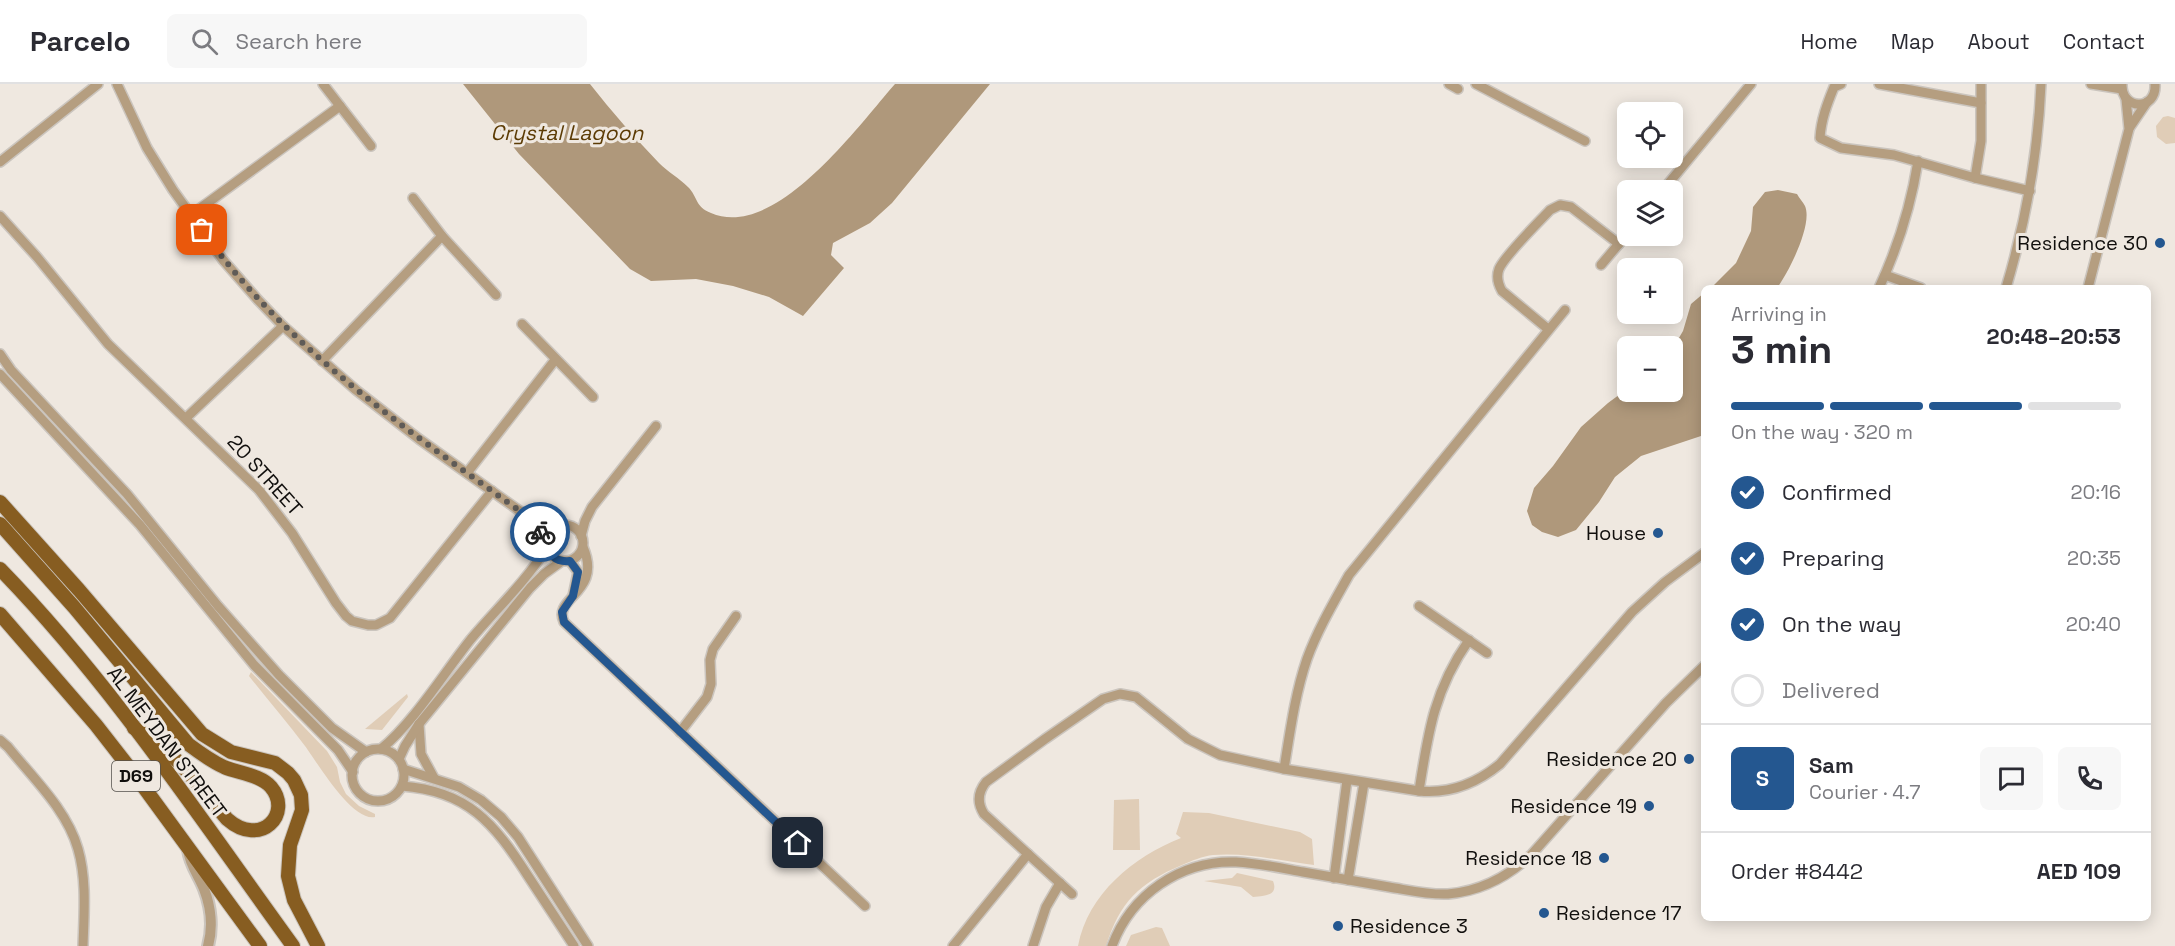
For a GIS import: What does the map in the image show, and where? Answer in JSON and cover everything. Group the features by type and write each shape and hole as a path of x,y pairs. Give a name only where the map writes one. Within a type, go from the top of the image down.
{"main road":[{"path":"0,502 80,590 202,734 231,752 275,763 288,772 294,780 301,795 302,810 290,845 288,876 294,900 318,946"},
{"path":"0,524 74,607 188,744 209,759 263,781 272,788 278,805 272,821 258,831 238,828 227,819 167,751 134,728"},
{"name":"AL MEYDAN STREET","path":"0,569 43,615 134,728 293,946"},
{"name":"D69","path":"0,614 96,725 260,946"}],"street":[{"path":"0,162 98,84"},
{"path":"117,84 156,166 223,260 283,326 372,403 531,519 574,528 581,536"},
{"path":"323,84 371,146"},
{"path":"1449,84 1458,89"},
{"path":"1476,84 1585,141"},
{"path":"1671,180 1751,84"},
{"path":"1841,84 1834,87 1820,125 1820,138 1840,148 1894,155 2030,191"},
{"path":"1879,84 1919,87 1981,103"},
{"path":"1975,177 1981,141 1981,84"},
{"path":"2007,285 2030,191 2039,130 2041,84"},
{"path":"2091,84 2123,91 2133,104 2147,102"},
{"path":"2089,285 2128,129 2154,95 2155,84"},
{"path":"2123,91 2128,129"},
{"path":"191,215 340,106"},
{"path":"1880,285 1910,205 1918,161"},
{"path":"413,198 442,236 496,295"},
{"path":"1548,329 1502,291 1497,274 1503,262 1550,210 1560,205 1571,207 1617,242"},
{"name":"20 STREET","path":"0,216 37,257 108,344 259,490 292,533 336,603 346,616 360,624 376,625 396,612 492,491"},
{"path":"322,361 442,236"},
{"path":"1601,265 1617,246"},
{"path":"1885,275 1913,285"},
{"path":"1284,769 1293,713 1307,659 1322,624 1349,575 1564,310"},
{"path":"522,324 593,397"},
{"path":"186,418 283,326"},
{"path":"0,354 11,370 127,494 218,606 279,675 332,728 366,752"},
{"path":"466,473 555,360"},
{"path":"0,374 140,525 254,665 338,750 352,772 359,792 374,800 390,798 402,786 403,769 399,759 381,749 366,752 356,762 352,772"},
{"path":"656,426 592,507 585,521 581,536 586,556 587,574 581,589 562,612 564,622 865,906"},
{"path":"381,749 405,725 473,638 530,575 547,546 548,536 592,507"},
{"path":"531,519 552,556 566,561 578,572 573,596"},
{"path":"399,759 419,723 537,580 579,554 583,547"},
{"path":"1072,894 984,814 979,802 981,789 986,782 1026,752 1108,697 1120,694 1136,698 1188,739 1220,755 1284,769 1419,791 1440,792 1461,787 1482,778 1500,764 1632,612 1665,582 1701,555"},
{"path":"1419,606 1487,653"},
{"path":"680,732 707,697 711,684 710,660 713,649 736,616"},
{"path":"473,638 483,646"},
{"path":"1419,791 1433,711 1451,668 1469,640"},
{"path":"1112,946 1129,913 1148,893 1170,878 1196,867 1216,863 1236,862 1438,894 1468,891 1502,878 1522,864 1540,846 1666,703 1701,669"},
{"path":"419,723 421,754 434,778"},
{"path":"0,733 4,743 57,809 73,834 83,878 83,946"},
{"path":"403,769 459,787 492,808 510,826 588,946"},
{"path":"1334,878 1347,780"},
{"path":"1348,880 1364,783"},
{"path":"402,786 423,788 443,794 471,808 488,821 508,845 574,946"},
{"path":"1341,826 1356,828"},
{"path":"187,847 192,866 208,902 210,929 208,946"},
{"path":"953,946 1028,854"},
{"path":"1033,946 1044,913 1060,883"}],"shaded area":[{"path":"2163,117 2175,118 2175,143 2166,144 2157,137 2156,126"},
{"path":"251,672 327,751 337,767 340,782 346,794 359,806 375,814 375,817 366,816 346,801 249,676"},
{"path":"407,694 408,697 382,730 365,729"},
{"path":"1139,799 1140,850 1113,850 1114,800"},
{"path":"1183,812 1209,813 1300,832 1312,839 1314,865 1264,857 1225,854 1205,856 1154,879 1133,896 1118,917 1106,946 1078,946 1083,927 1092,910 1115,880 1146,856 1181,838 1176,834"},
{"path":"1237,873 1273,881 1274,890 1269,894 1253,897 1241,887 1204,881 1232,878"},
{"path":"1156,927 1162,928 1170,946 1126,946 1131,935"}],"water":[{"name":"Crystal Lagoon","path":"463,84 590,84 659,163 688,187 702,208 711,213 736,217 762,211 788,196 837,151 895,84 990,84 892,203 870,223 833,243 831,255 844,268 803,316 769,297 733,286 696,279 651,281 630,269 519,154"},
{"path":"1778,190 1797,194 1805,206 1807,214 1803,236 1788,271 1779,285 1714,285 1736,263 1751,231 1753,207 1765,192"},
{"path":"1701,296 1701,436 1641,456 1615,477 1599,502 1576,530 1558,537 1542,532 1532,525 1527,511 1534,488 1581,427 1608,403 1617,396 1617,402 1683,402 1683,336 1680,336 1691,304"}],"way so far":[{"path":"202,230 242,283 283,326 330,369 419,439 531,519 540,532"}],"place":[{"name":"Residence 30","path":"2160,243"},
{"name":"House","path":"1658,533"},
{"name":"Residence 20","path":"1689,759"},
{"name":"Residence 19","path":"1649,806"},
{"name":"Residence 18","path":"1604,858"},
{"name":"Residence 17","path":"1544,913"},
{"name":"Residence 3","path":"1338,926"}],"route":[{"path":"540,532 552,556 557,560 570,561 578,572 573,596 563,608 561,615 564,622 798,843"}]}
